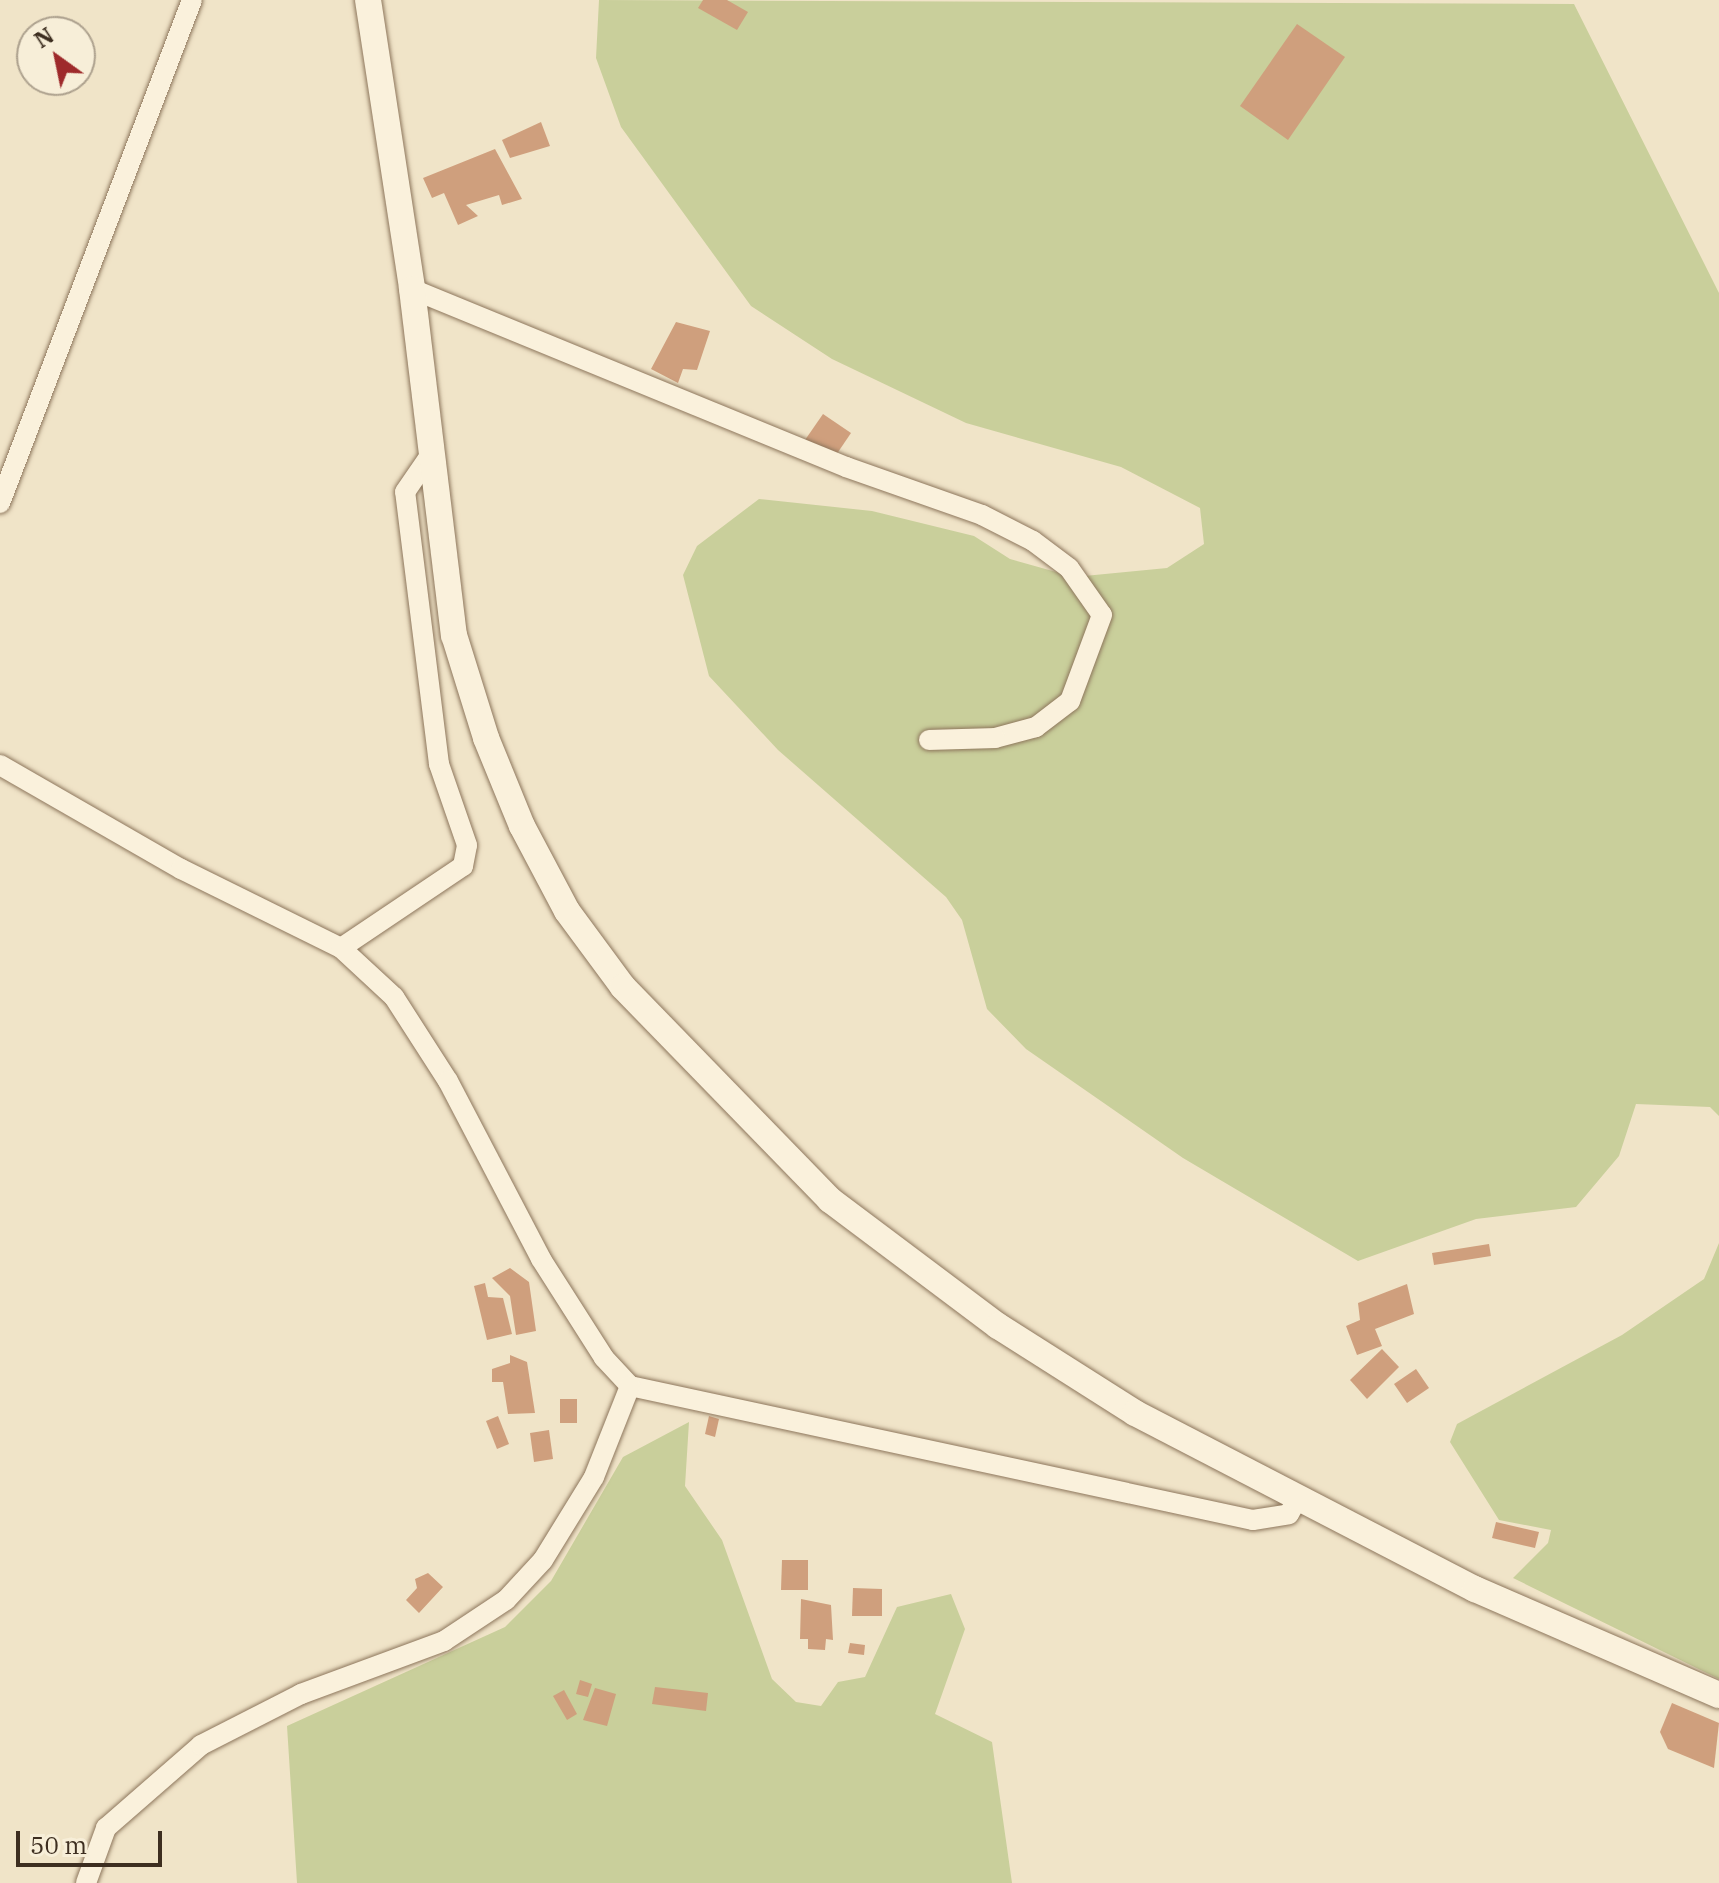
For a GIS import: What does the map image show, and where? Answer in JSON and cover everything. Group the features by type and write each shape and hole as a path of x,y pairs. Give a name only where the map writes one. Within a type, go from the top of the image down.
{"street":[{"path":"0,503 192,0"},
{"path":"368,0 412,289 429,457 454,635 486,738 567,911 623,987 753,1126 895,1253 1135,1413 1475,1589 1719,1695"},
{"path":"412,289 846,467 982,515 1033,541 1069,568 1102,615 1070,701 1036,727 995,738 929,740"},
{"path":"341,948 463,866 467,845 439,764 405,492 429,457"},
{"path":"0,765 181,869 341,948 394,997 448,1081 541,1259 604,1358 630,1386 1253,1520 1289,1514 1299,1496"},
{"path":"86,1883 106,1828 201,1745 301,1694 444,1641 506,1600 543,1560 594,1477 630,1386"}],"green space":[{"path":"599,0 1574,4 1719,293 1719,1116 1710,1107 1636,1104 1619,1156 1576,1207 1476,1219 1358,1261 1183,1158 1026,1049 987,1009 962,920 946,897 778,750 709,676 683,575 697,546 759,499 872,511 974,536 1010,559 1074,577 1167,568 1204,544 1200,508 1121,467 966,423 832,359 751,306 621,127 596,58"},
{"path":"1719,1243 1719,1679 1513,1578 1548,1543 1551,1530 1499,1520 1450,1442 1457,1424 1622,1335 1704,1279"},
{"path":"689,1422 685,1486 722,1540 772,1679 796,1702 821,1706 838,1682 865,1677 897,1607 951,1594 965,1629 935,1714 992,1742 1012,1883 297,1883 287,1726 505,1627 551,1581 623,1457"}],"building":[{"path":"703,0 727,0 748,12 737,30 698,8"},
{"path":"1297,24 1345,57 1288,140 1240,106"},
{"path":"541,122 550,146 510,158 502,140"},
{"path":"495,149 522,199 502,205 499,195 466,205 478,216 458,225 444,193 432,198 423,178"},
{"path":"676,322 710,331 697,370 683,369 678,383 651,369"},
{"path":"823,414 851,433 832,461 805,440"},
{"path":"1489,1244 1491,1256 1434,1265 1432,1253"},
{"path":"510,1268 529,1282 536,1331 516,1335 510,1296 492,1278"},
{"path":"485,1283 488,1297 503,1298 512,1334 487,1340 474,1286"},
{"path":"1407,1284 1414,1314 1375,1329 1382,1346 1357,1355 1346,1326 1360,1320 1358,1303"},
{"path":"1382,1349 1399,1367 1367,1399 1350,1380"},
{"path":"510,1355 527,1362 535,1413 508,1414 503,1382 492,1382 492,1369 510,1363"},
{"path":"1416,1369 1429,1388 1407,1403 1394,1384"},
{"path":"560,1399 577,1399 577,1423 560,1423"},
{"path":"498,1416 509,1444 497,1449 486,1421"},
{"path":"709,1416 719,1419 715,1437 705,1434"},
{"path":"549,1430 553,1459 534,1462 530,1433"},
{"path":"1496,1522 1539,1532 1535,1548 1492,1538"},
{"path":"782,1560 808,1560 808,1590 781,1590"},
{"path":"428,1573 443,1587 419,1613 406,1600 417,1588 415,1579"},
{"path":"853,1588 882,1589 882,1616 852,1616"},
{"path":"801,1599 831,1605 833,1640 826,1639 825,1650 808,1649 808,1639 800,1639"},
{"path":"850,1643 865,1645 864,1655 848,1653"},
{"path":"580,1680 592,1684 588,1697 576,1694"},
{"path":"655,1687 708,1693 706,1711 652,1704"},
{"path":"595,1688 616,1694 607,1726 583,1720"},
{"path":"564,1690 577,1714 567,1720 553,1696"},
{"path":"1672,1703 1719,1723 1714,1768 1668,1749 1660,1732"}]}
